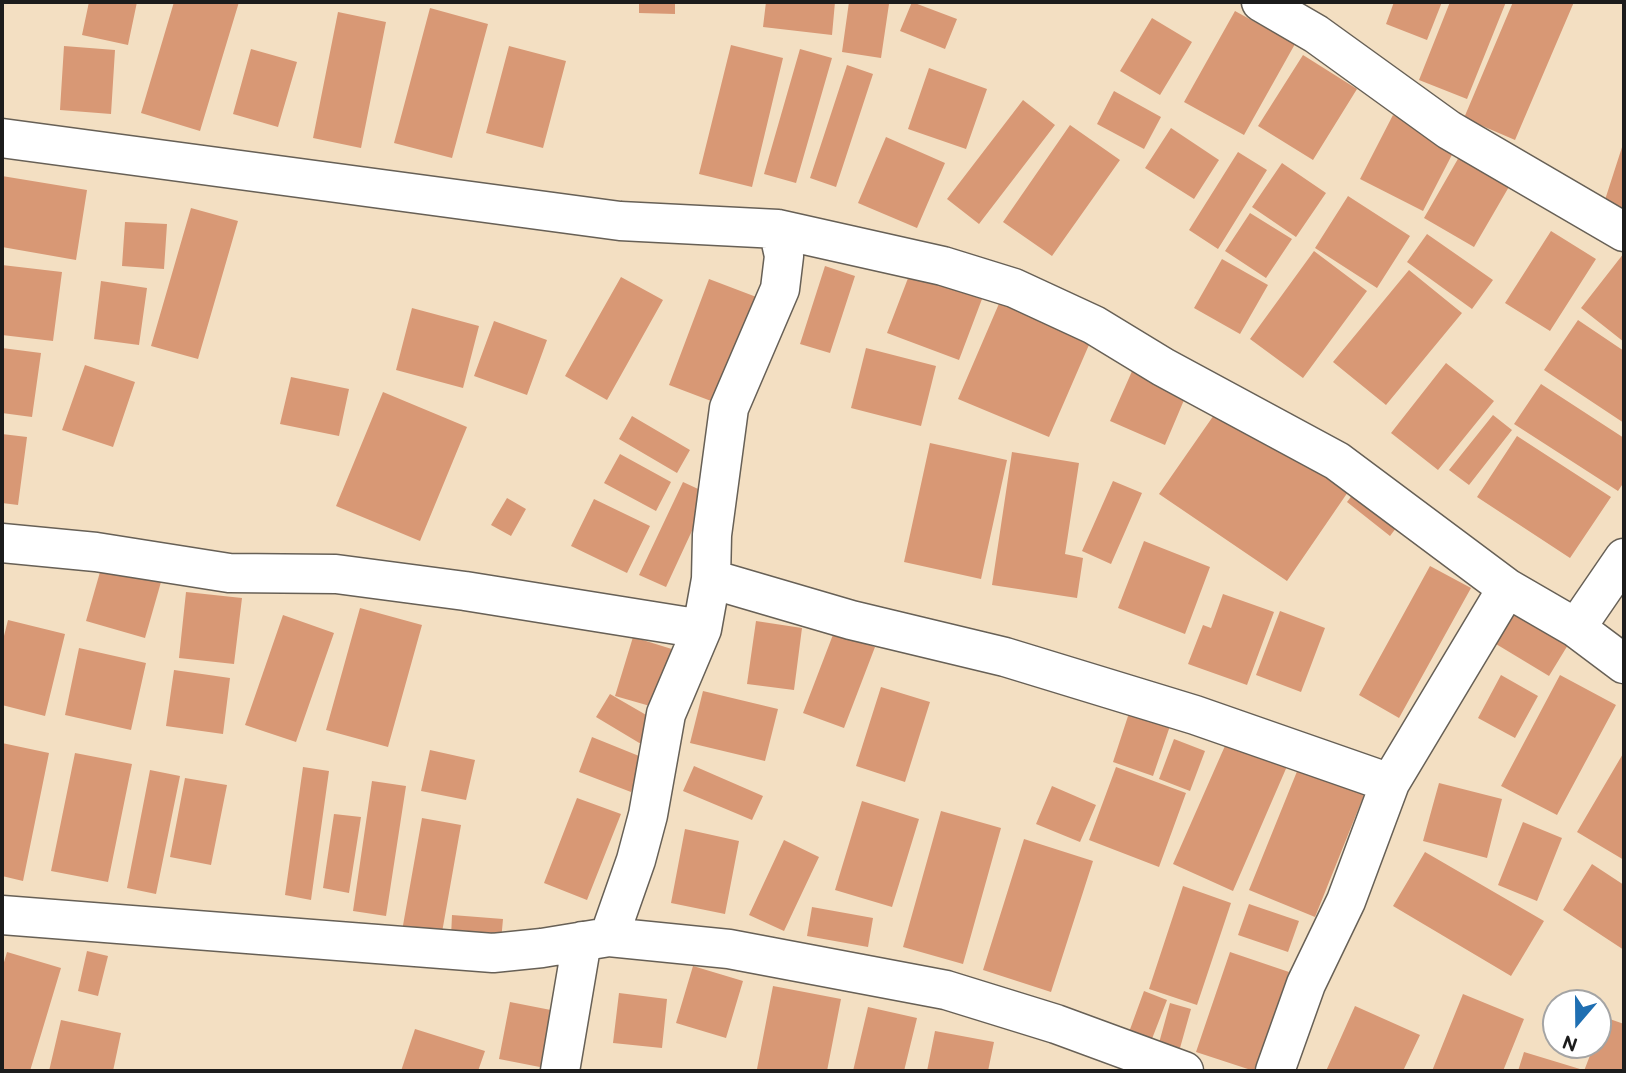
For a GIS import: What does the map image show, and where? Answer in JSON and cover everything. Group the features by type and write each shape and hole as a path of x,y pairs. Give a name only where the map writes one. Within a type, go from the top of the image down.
{"street":[{"path":"1261,2 1316,34 1449,130 1624,232"},
{"path":"2,138 620,221 778,229 943,265 1014,288 1094,325 1163,367 1337,461 1507,588 1576,628 1624,664"},
{"path":"561,1071 596,939 636,860 648,816 666,714 702,629 711,579 712,535 729,408 780,289 784,257 778,229"},
{"path":"2,543 96,552 229,573 336,574 465,591 702,629"},
{"path":"1576,628 1624,558"},
{"path":"711,579 851,620 1005,657 1195,715 1390,783"},
{"path":"1275,1071 1306,984 1346,901 1390,783 1507,588"},
{"path":"2,915 493,953 596,939 729,949 946,990 1056,1024 1184,1071"}],"building":[{"path":"89,2 137,2 128,45 82,35"},
{"path":"174,2 239,2 200,131 141,113"},
{"path":"639,2 675,2 675,14 639,13"},
{"path":"766,2 835,2 832,35 763,27"},
{"path":"849,2 889,4 881,58 842,52"},
{"path":"912,2 957,19 945,49 900,31"},
{"path":"1394,2 1442,2 1427,40 1386,24"},
{"path":"1450,2 1506,2 1467,99 1419,80"},
{"path":"1513,2 1574,2 1515,140 1464,118"},
{"path":"430,8 488,24 452,158 394,143"},
{"path":"1235,11 1295,44 1244,135 1184,102"},
{"path":"338,12 386,22 361,148 313,138"},
{"path":"1152,18 1192,42 1160,95 1120,71"},
{"path":"731,45 783,58 752,187 699,174"},
{"path":"64,46 115,50 111,114 60,110"},
{"path":"509,46 566,61 543,148 486,133"},
{"path":"251,49 297,62 278,127 233,114"},
{"path":"800,49 832,58 796,183 764,174"},
{"path":"1303,55 1357,89 1313,160 1258,126"},
{"path":"847,65 873,74 836,187 810,178"},
{"path":"929,68 987,89 966,149 908,129"},
{"path":"1114,91 1161,117 1144,149 1097,124"},
{"path":"1023,100 1055,125 979,224 947,199"},
{"path":"1393,115 1456,147 1423,211 1360,179"},
{"path":"1070,125 1120,160 1052,256 1003,222"},
{"path":"1171,128 1219,160 1194,199 1145,168"},
{"path":"886,137 945,163 917,228 858,203"},
{"path":"1624,141 1624,213 1603,206"},
{"path":"1238,152 1267,170 1218,249 1189,230"},
{"path":"1459,157 1510,185 1474,247 1424,218"},
{"path":"1282,163 1326,193 1296,237 1252,207"},
{"path":"2,176 87,190 76,260 2,247"},
{"path":"1348,196 1410,236 1377,288 1315,248"},
{"path":"191,208 238,221 198,359 151,346"},
{"path":"1250,213 1292,239 1266,278 1225,251"},
{"path":"125,222 167,224 164,269 122,266"},
{"path":"1551,231 1596,259 1550,331 1505,303"},
{"path":"1427,234 1493,280 1472,309 1407,262"},
{"path":"1314,251 1367,291 1303,378 1250,339"},
{"path":"1624,253 1624,342 1581,308"},
{"path":"1222,259 1268,285 1240,334 1194,308"},
{"path":"2,265 62,272 53,341 2,335"},
{"path":"825,266 855,276 830,353 800,344"},
{"path":"1409,270 1462,313 1386,405 1333,362"},
{"path":"910,273 982,299 959,360 887,333"},
{"path":"621,277 663,300 607,400 565,376"},
{"path":"709,279 759,298 719,404 669,385"},
{"path":"101,281 147,288 139,345 94,339"},
{"path":"1004,292 1095,331 1049,437 958,399"},
{"path":"412,308 479,326 463,388 396,370"},
{"path":"1578,320 1624,351 1624,423 1544,370"},
{"path":"494,321 547,340 527,395 474,376"},
{"path":"2,348 41,353 32,417 2,413"},
{"path":"866,348 936,366 921,426 851,408"},
{"path":"1446,363 1494,401 1438,470 1391,433"},
{"path":"85,365 135,382 113,447 62,430"},
{"path":"1133,369 1187,393 1165,445 1110,421"},
{"path":"291,377 349,389 339,436 280,424"},
{"path":"1541,384 1624,438 1624,482 1618,491 1514,424"},
{"path":"383,392 467,427 420,541 336,506"},
{"path":"1223,402 1350,489 1287,581 1159,494"},
{"path":"1493,415 1512,430 1469,485 1449,470"},
{"path":"632,416 690,450 677,473 619,439"},
{"path":"2,434 27,437 18,505 2,503"},
{"path":"1517,436 1611,497 1570,558 1477,497"},
{"path":"930,443 1007,460 981,579 904,562"},
{"path":"1012,452 1079,463 1065,554 1083,558 1077,598 992,585"},
{"path":"620,454 671,482 656,511 604,483"},
{"path":"1113,481 1142,493 1111,564 1082,551"},
{"path":"683,482 709,494 666,587 639,575"},
{"path":"1362,482 1405,516 1390,536 1347,502"},
{"path":"507,498 526,509 511,536 491,525"},
{"path":"594,499 650,526 627,573 571,546"},
{"path":"1144,541 1210,567 1185,634 1118,608"},
{"path":"102,565 161,582 145,638 86,621"},
{"path":"1430,566 1471,588 1399,718 1359,695"},
{"path":"186,592 242,598 234,664 179,658"},
{"path":"1223,594 1274,612 1247,685 1188,664 1203,625 1211,628"},
{"path":"1521,603 1574,635 1549,676 1496,644"},
{"path":"360,608 422,625 388,747 326,730"},
{"path":"1280,611 1325,628 1301,692 1256,675"},
{"path":"283,615 334,633 296,742 245,725"},
{"path":"8,620 65,634 45,716 2,705 2,644"},
{"path":"756,621 802,628 794,690 747,684"},
{"path":"834,632 875,647 844,728 803,713"},
{"path":"633,637 675,650 657,708 615,696"},
{"path":"79,648 146,663 131,730 65,715"},
{"path":"174,670 230,678 223,734 166,726"},
{"path":"1501,675 1538,696 1515,738 1478,718"},
{"path":"1560,675 1616,705 1557,815 1501,786"},
{"path":"881,687 930,702 905,782 856,766"},
{"path":"703,691 778,709 765,761 690,743"},
{"path":"610,694 660,723 646,747 596,717"},
{"path":"1129,713 1170,726 1153,776 1113,762"},
{"path":"592,737 644,758 631,792 579,772"},
{"path":"1174,739 1205,751 1190,791 1159,779"},
{"path":"1228,739 1288,764 1233,891 1173,864"},
{"path":"2,743 49,753 23,881 2,876"},
{"path":"430,750 475,760 466,800 421,791"},
{"path":"1624,752 1624,860 1577,832"},
{"path":"75,753 132,764 108,882 51,871"},
{"path":"1300,764 1366,790 1315,917 1249,890"},
{"path":"694,766 763,796 752,820 683,791"},
{"path":"303,767 329,771 311,900 285,895"},
{"path":"1116,767 1186,793 1159,867 1089,840"},
{"path":"150,770 180,776 156,894 127,888"},
{"path":"185,778 227,785 211,865 170,857"},
{"path":"372,781 406,786 386,916 353,911"},
{"path":"1439,783 1502,799 1487,858 1423,841"},
{"path":"1052,786 1096,805 1080,842 1036,824"},
{"path":"577,798 621,814 587,900 544,883"},
{"path":"862,801 919,819 892,907 835,890"},
{"path":"941,811 1001,828 963,964 903,947"},
{"path":"334,814 361,817 349,893 323,888"},
{"path":"422,818 461,825 441,938 402,931"},
{"path":"1523,822 1562,838 1537,901 1498,885"},
{"path":"685,829 739,841 725,914 671,903"},
{"path":"1024,839 1093,861 1051,992 983,970"},
{"path":"784,840 819,857 784,931 749,915"},
{"path":"1425,852 1544,921 1511,976 1393,906"},
{"path":"1592,864 1624,885 1624,950 1563,910"},
{"path":"1183,886 1231,903 1197,1005 1149,989"},
{"path":"1249,904 1299,921 1288,952 1238,935"},
{"path":"812,907 873,918 868,947 807,936"},
{"path":"452,915 503,919 501,941 451,937"},
{"path":"87,951 108,956 98,996 78,991"},
{"path":"7,952 61,968 30,1071 2,1071 2,969"},
{"path":"1230,952 1289,972 1254,1071 1196,1052"},
{"path":"693,966 743,981 726,1038 676,1023"},
{"path":"773,986 841,999 827,1071 757,1069"},
{"path":"1144,991 1167,1000 1150,1044 1128,1035"},
{"path":"619,993 667,999 662,1048 613,1043"},
{"path":"1463,994 1524,1019 1503,1071 1432,1071"},
{"path":"510,1002 561,1012 550,1069 499,1059"},
{"path":"1170,1003 1191,1009 1180,1048 1159,1043"},
{"path":"1355,1006 1420,1035 1403,1071 1326,1071"},
{"path":"868,1007 917,1018 904,1071 853,1071"},
{"path":"61,1020 121,1033 113,1071 49,1071"},
{"path":"1612,1020 1624,1024 1624,1071 1584,1071 1589,1059 1612,1059"},
{"path":"415,1029 485,1051 478,1071 401,1071"},
{"path":"935,1031 994,1042 988,1071 927,1071"},
{"path":"1524,1052 1580,1069 1579,1071 1518,1071"}]}
